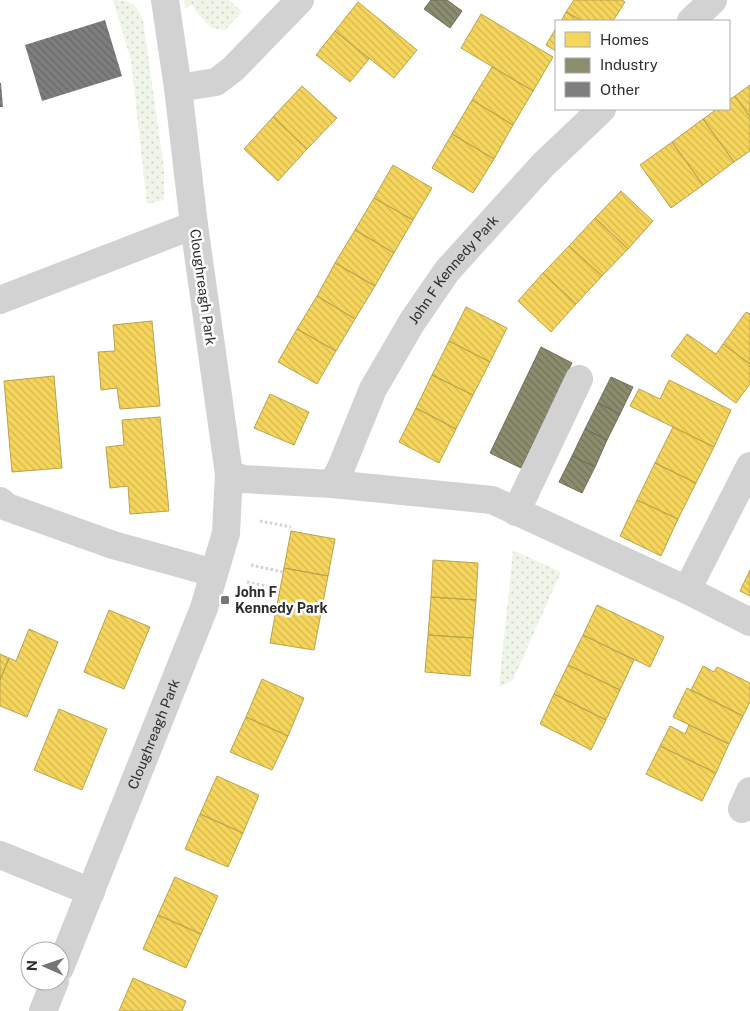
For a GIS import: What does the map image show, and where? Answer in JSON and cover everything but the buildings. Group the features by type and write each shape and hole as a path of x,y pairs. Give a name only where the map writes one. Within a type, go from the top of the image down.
{"street":[{"name":"Cloughreagh Park","path":"70,943 204,608 226,577 229,474 194,226 178,88 165,0"},
{"path":"178,88 216,82 233,70 300,0"},
{"path":"692,20 713,0"},
{"name":"John F Kennedy Park","path":"332,484 340,470 374,389 412,322 446,271 543,165 601,110"},
{"path":"0,300 194,226"},
{"path":"516,512 579,379"},
{"path":"687,590 750,466"},
{"path":"229,474 243,479 332,484 492,500 687,590 750,622"},
{"path":"0,502 113,545 226,577"},
{"path":"0,855 91,892"},
{"path":"43,1011 51,991"}],"path":[{"path":"258,521 292,527"},
{"path":"250,565 283,572"},
{"path":"226,577 278,589"}],"shaded area":[{"path":"113,0 129,2 135,6 143,20 164,168 164,200 147,204 131,60"},
{"path":"184,0 229,0 242,12 225,30 211,28 192,5 185,8"},
{"path":"513,550 561,572 513,680 499,687"}],"place":[{"name":"John F Kennedy Park","path":"225,600"}]}
